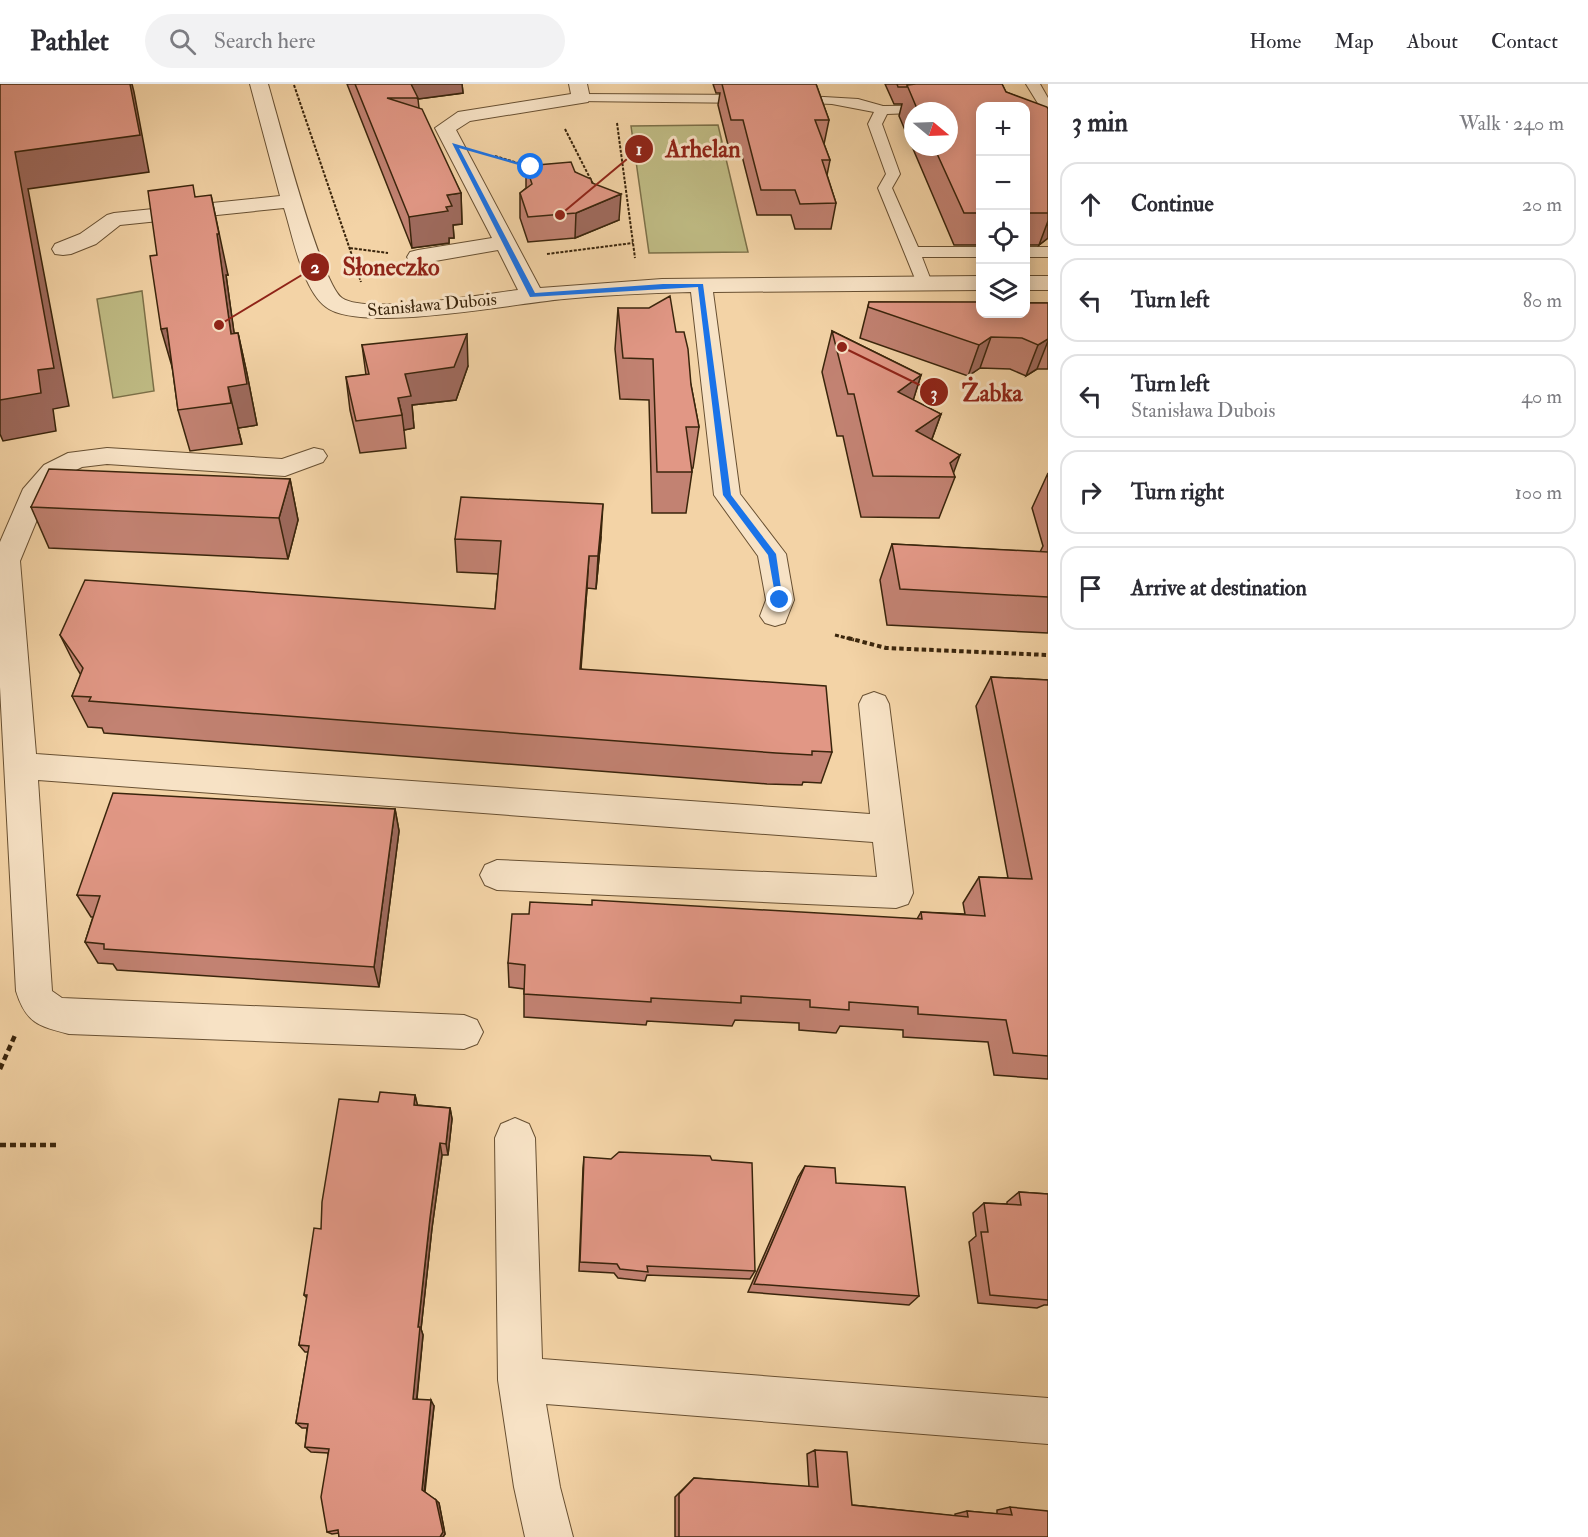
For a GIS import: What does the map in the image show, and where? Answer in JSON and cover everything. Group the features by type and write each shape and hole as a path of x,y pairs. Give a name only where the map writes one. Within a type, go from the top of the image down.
{"street":[{"name":"Stanisława Dubois","path":"259,84 292,201 320,286 334,303 355,311 399,311 532,295 663,286 976,283"},
{"path":"532,295 445,128 465,116 550,103 580,91"},
{"path":"63,249 88,239 114,219 292,201"},
{"path":"418,257 509,250"},
{"path":"1030,283 1048,283"},
{"path":"701,285 727,495 772,554 780,600 775,616"},
{"path":"314,456 285,468 107,456 77,459 53,471 36,489 6,561 34,991 38,1003 53,1013 69,1017 464,1032"},
{"path":"497,875 896,893 874,704"},
{"path":"21,766 888,829"},
{"path":"515,1138 520,1380 537,1487 549,1537"},
{"path":"520,1380 1048,1421"}],"lane":[{"path":"1030,108 1047,107 1033,84"},
{"path":"580,91 614,98 832,100 858,103 882,110 976,108"},
{"path":"882,110 875,124 893,174 885,188 924,283"},
{"path":"912,252 976,252"},
{"path":"1030,252 1048,252"}],"path":[{"path":"294,84 359,275"},
{"path":"614,98 636,265"},
{"path":"550,103 582,159 594,188 584,185"},
{"path":"454,144 531,167"},
{"path":"619,205 628,207"},
{"path":"509,250 633,243"},
{"path":"350,248 418,257"},
{"path":"835,635 886,648 1048,655"},
{"path":"0,1145 58,1145"}],"shaded area":[{"path":"718,125 748,252 649,253 631,126"},
{"path":"142,291 154,391 113,398 97,299"}],"building":[{"path":"0,84 130,84 140,135 15,152 54,368 38,370 41,393 0,400"},
{"path":"355,84 411,84 418,98 387,98 422,109 461,193 447,195 452,206 446,207 448,211 409,217"},
{"path":"722,84 816,84 829,120 815,120 830,160 822,160 836,203 800,204 795,190 761,190 743,120 731,120"},
{"path":"897,84 916,84 898,87"},
{"path":"1002,84 1006,92 1047,107 1048,213 1030,213 1030,102 976,102 976,213 964,213 938,156 958,156 958,102 914,102 907,85"},
{"path":"571,162 575,172 591,179 592,183 621,194 576,213 528,217 520,193 532,184 526,166"},
{"path":"193,185 195,197 211,195 219,234 217,234 231,334 238,333 247,384 228,387 231,403 178,410 167,328 161,329 150,256 157,255 148,191"},
{"path":"670,296 676,332 684,332 688,349 691,385 699,427 686,427 692,472 657,472 653,359 623,358 618,308 649,308"},
{"path":"869,302 976,302 976,318 1030,318 1030,303 1048,303 1048,339 1038,345 1022,338 991,337 979,345 868,307"},
{"path":"832,331 921,375 898,392 941,414 916,431 960,455 950,463 955,477 873,476 854,394 848,394"},
{"path":"467,334 454,367 405,374 411,396 398,398 402,415 356,421 346,377 369,374 362,345"},
{"path":"49,469 290,479 279,518 31,507"},
{"path":"461,497 603,504 598,556 589,556 580,669 826,686 832,752 812,751 812,755 776,753 89,701 91,697 72,696 83,668 60,635 85,580 495,609 501,541 455,539"},
{"path":"892,544 1048,552 1048,597 900,589"},
{"path":"991,677 1048,680 1048,1056 1013,1053 1006,1020 918,1014 918,1007 849,1002 849,1010 810,1007 810,1000 741,996 741,1003 651,998 651,1002 524,994 525,965 508,963 512,914 529,914 530,902 592,905 592,900 922,919 921,912 985,916 979,877 1032,879"},
{"path":"113,793 395,809 374,967 104,949 104,944 85,942 100,896 77,895"},
{"path":"380,1092 415,1095 414,1105 450,1108 446,1144 440,1143 430,1218 413,1399 431,1400 422,1490 436,1500 443,1532 440,1537 339,1537 338,1530 327,1532 321,1497 329,1449 305,1447 308,1424 296,1423 309,1346 299,1345 307,1295 304,1295 314,1228 321,1229 322,1202 339,1099 378,1102"},
{"path":"619,1152 710,1156 712,1160 752,1163 755,1271 647,1266 648,1272 620,1269 617,1264 580,1262 584,1157 611,1159"},
{"path":"805,1166 835,1168 836,1183 905,1187 919,1296 754,1284"},
{"path":"1019,1192 1048,1194 1048,1300 990,1295 981,1232 988,1232 984,1203 1021,1205"},
{"path":"815,1450 847,1452 852,1505 968,1517 967,1511 1012,1515 1010,1507 1048,1511 1048,1537 679,1537 679,1494 694,1478 818,1487"}],"place":[{"name":"Arhelan","path":"560,215"},
{"name":"Słoneczko","path":"219,325"},
{"name":"Żabka","path":"842,347"}],"route":[{"path":"531,167 454,144 532,295 701,285 727,495 772,554 780,600"}]}
